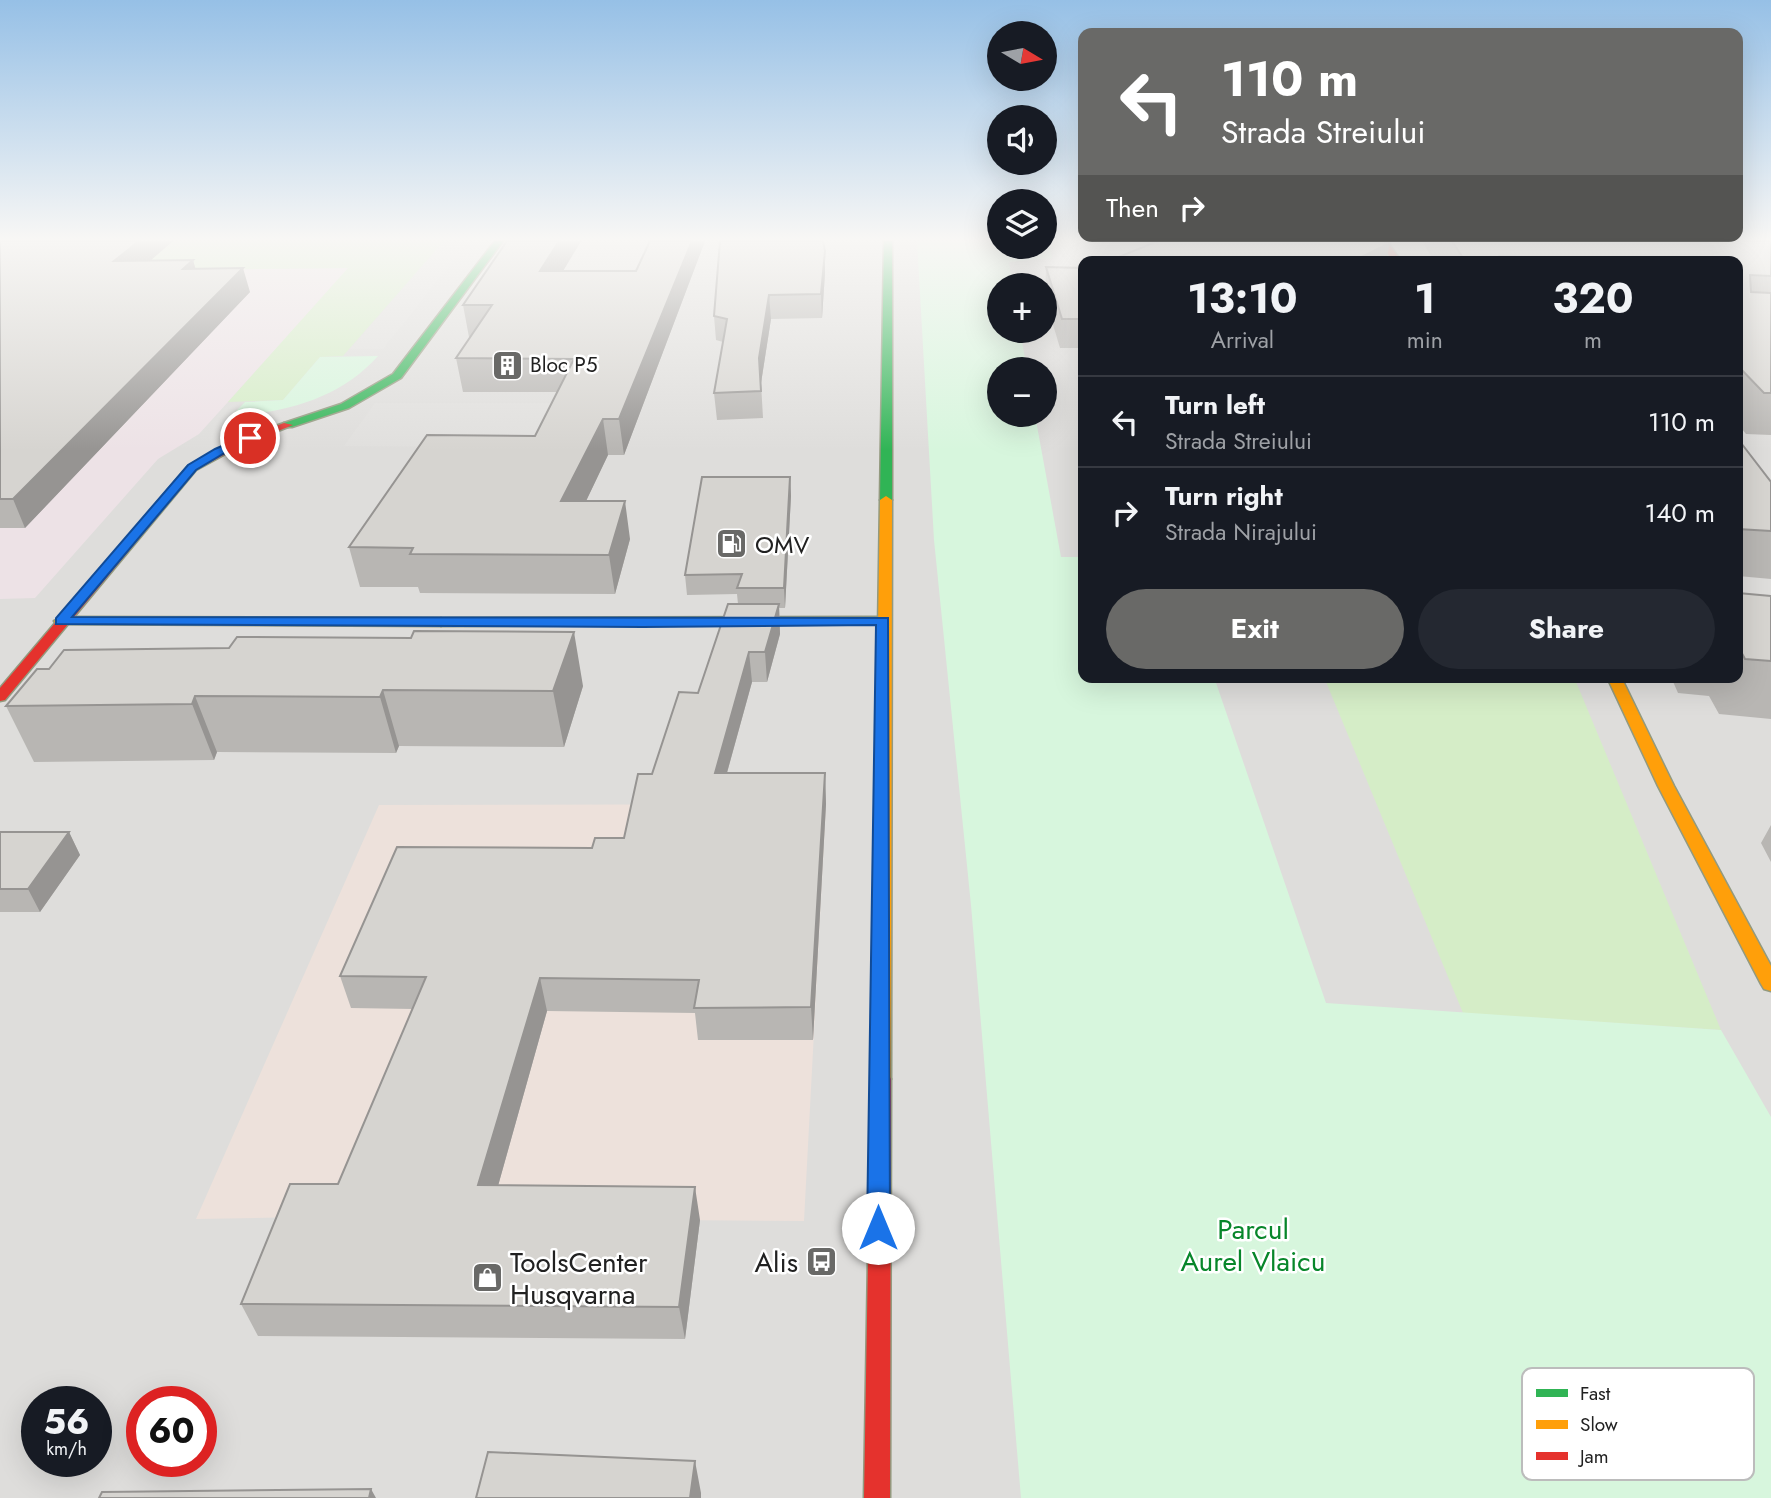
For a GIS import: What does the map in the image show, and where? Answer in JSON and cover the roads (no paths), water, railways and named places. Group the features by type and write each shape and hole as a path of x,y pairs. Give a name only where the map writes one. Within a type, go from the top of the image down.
{"street":[{"path":"0,697 192,468 219,451 250,438 360,400 397,376 446,311"},
{"path":"877,1498 887,311"},
{"path":"61,621 883,621"},
{"path":"1617,683 1666,786 1771,985"}],"place":[{"name":"Bloc P5","path":"507,365"},
{"name":"OMV","path":"732,544"},
{"name":"Alis","path":"821,1262"},
{"name":"ToolsCenter Husqvarna","path":"487,1278"}],"park label":[{"name":"Parcul Aurel Vlaicu","path":"1253,1245"}]}
